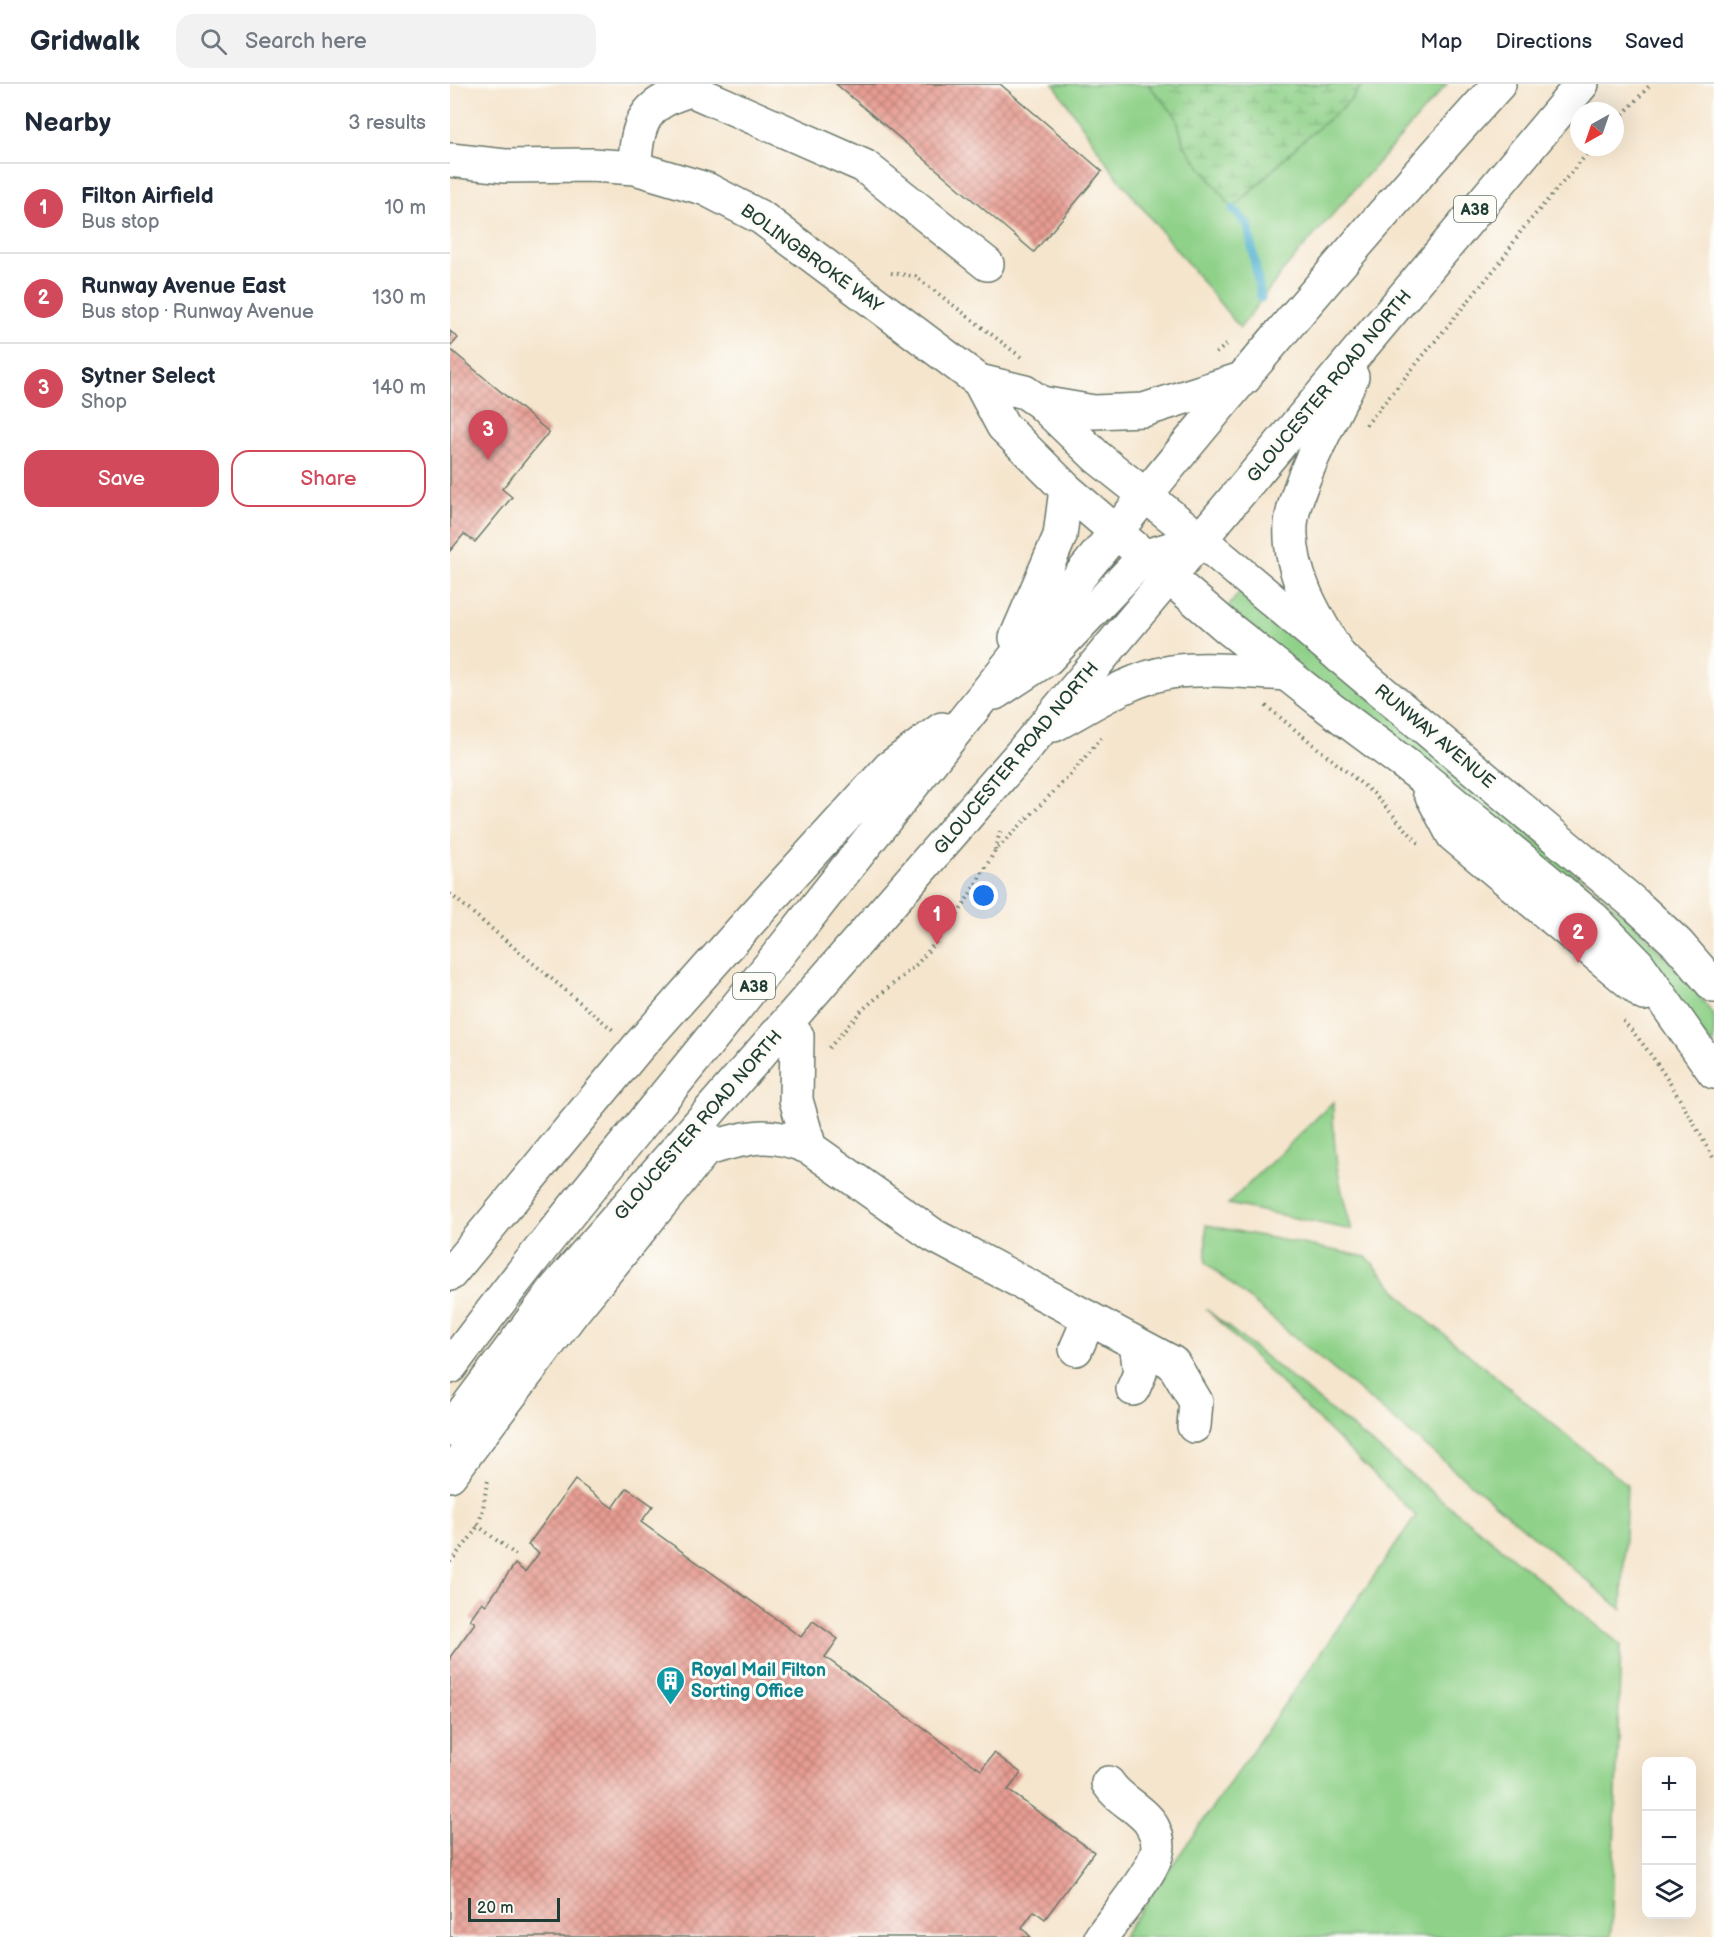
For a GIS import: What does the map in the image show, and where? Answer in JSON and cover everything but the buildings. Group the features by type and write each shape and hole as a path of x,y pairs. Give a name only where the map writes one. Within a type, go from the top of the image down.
{"main road":[{"name":"A38","path":"450,1367 528,1262 756,984 1002,670 1339,264 1499,84"},
{"name":"GLOUCESTER ROAD NORTH","path":"450,1431 555,1288 1038,733 1582,84"},
{"path":"635,168 636,143 646,116 665,97 691,90 864,166 987,264"},
{"name":"BOLINGBROKE WAY","path":"450,160 505,166 592,165 635,168 706,189 762,218 979,381 1025,392 1041,403 1097,457 1146,497"},
{"path":"1340,657 1321,625 1303,586 1295,563 1291,524 1301,487 1370,337"},
{"path":"1041,403 1094,412 1144,410 1245,378"},
{"name":"BOLINGBROKE WAY","path":"979,381 1003,426 1066,489 1117,533"},
{"path":"1002,670 1060,536 1066,489"},
{"name":"RUNWAY AVENUE","path":"1146,497 1201,540 1644,912 1678,944 1714,986"},
{"path":"1117,533 1286,674 1421,776 1594,919 1638,964 1714,1072"},
{"path":"450,1274 638,1047 889,768 975,706 1047,659 1145,556 1201,540"},
{"path":"1038,733 1121,690 1170,672 1225,670 1286,674"},
{"path":"450,1475 572,1313 826,1002 849,951"},
{"path":"797,1036 796,1100 810,1148"},
{"path":"706,1149 755,1136 791,1140 810,1148 933,1235 1173,1363 1196,1402 1194,1426"},
{"path":"1076,1349 1089,1319"},
{"path":"1133,1389 1140,1373 1136,1343"},
{"path":"1101,1937 1152,1866 1158,1850 1156,1831 1147,1818 1116,1796 1108,1783"}],"path":[{"path":"1624,113 1651,84"},
{"path":"1365,426 1502,260 1521,231 1585,156"},
{"path":"823,1057 862,1010 917,964 954,921 995,851 1072,773 1106,732"},
{"path":"450,894 617,1034"},
{"path":"450,1562 477,1525 490,1474"},
{"path":"477,1525 516,1555"}],"green space":[{"path":"1054,84 1148,84 1176,116 1184,146 1251,192 1299,144 1348,103 1363,84 1447,84 1282,272 1240,328 1114,173"},
{"path":"1148,84 1363,84 1348,103 1299,144 1233,209 1184,145 1176,116"},
{"path":"1242,589 1629,919 1692,986 1714,1016 1714,1045 1228,607"},
{"path":"1333,1102 1337,1167 1352,1230 1228,1204"},
{"path":"1206,1225 1367,1257 1411,1307 1627,1485 1622,1610 1206,1263"},
{"path":"1206,1309 1621,1645 1611,1937 1122,1937 1416,1516"}],"waterway":[{"path":"1233,209 1248,225 1261,298"}],"place":[{"name":"Sytner Select","path":"488,460"},
{"name":"Filton Airfield","path":"937,945"},
{"name":"Runway Avenue East","path":"1578,963"},
{"name":"Royal Mail Filton Sorting Office","path":"670,1706"}]}
